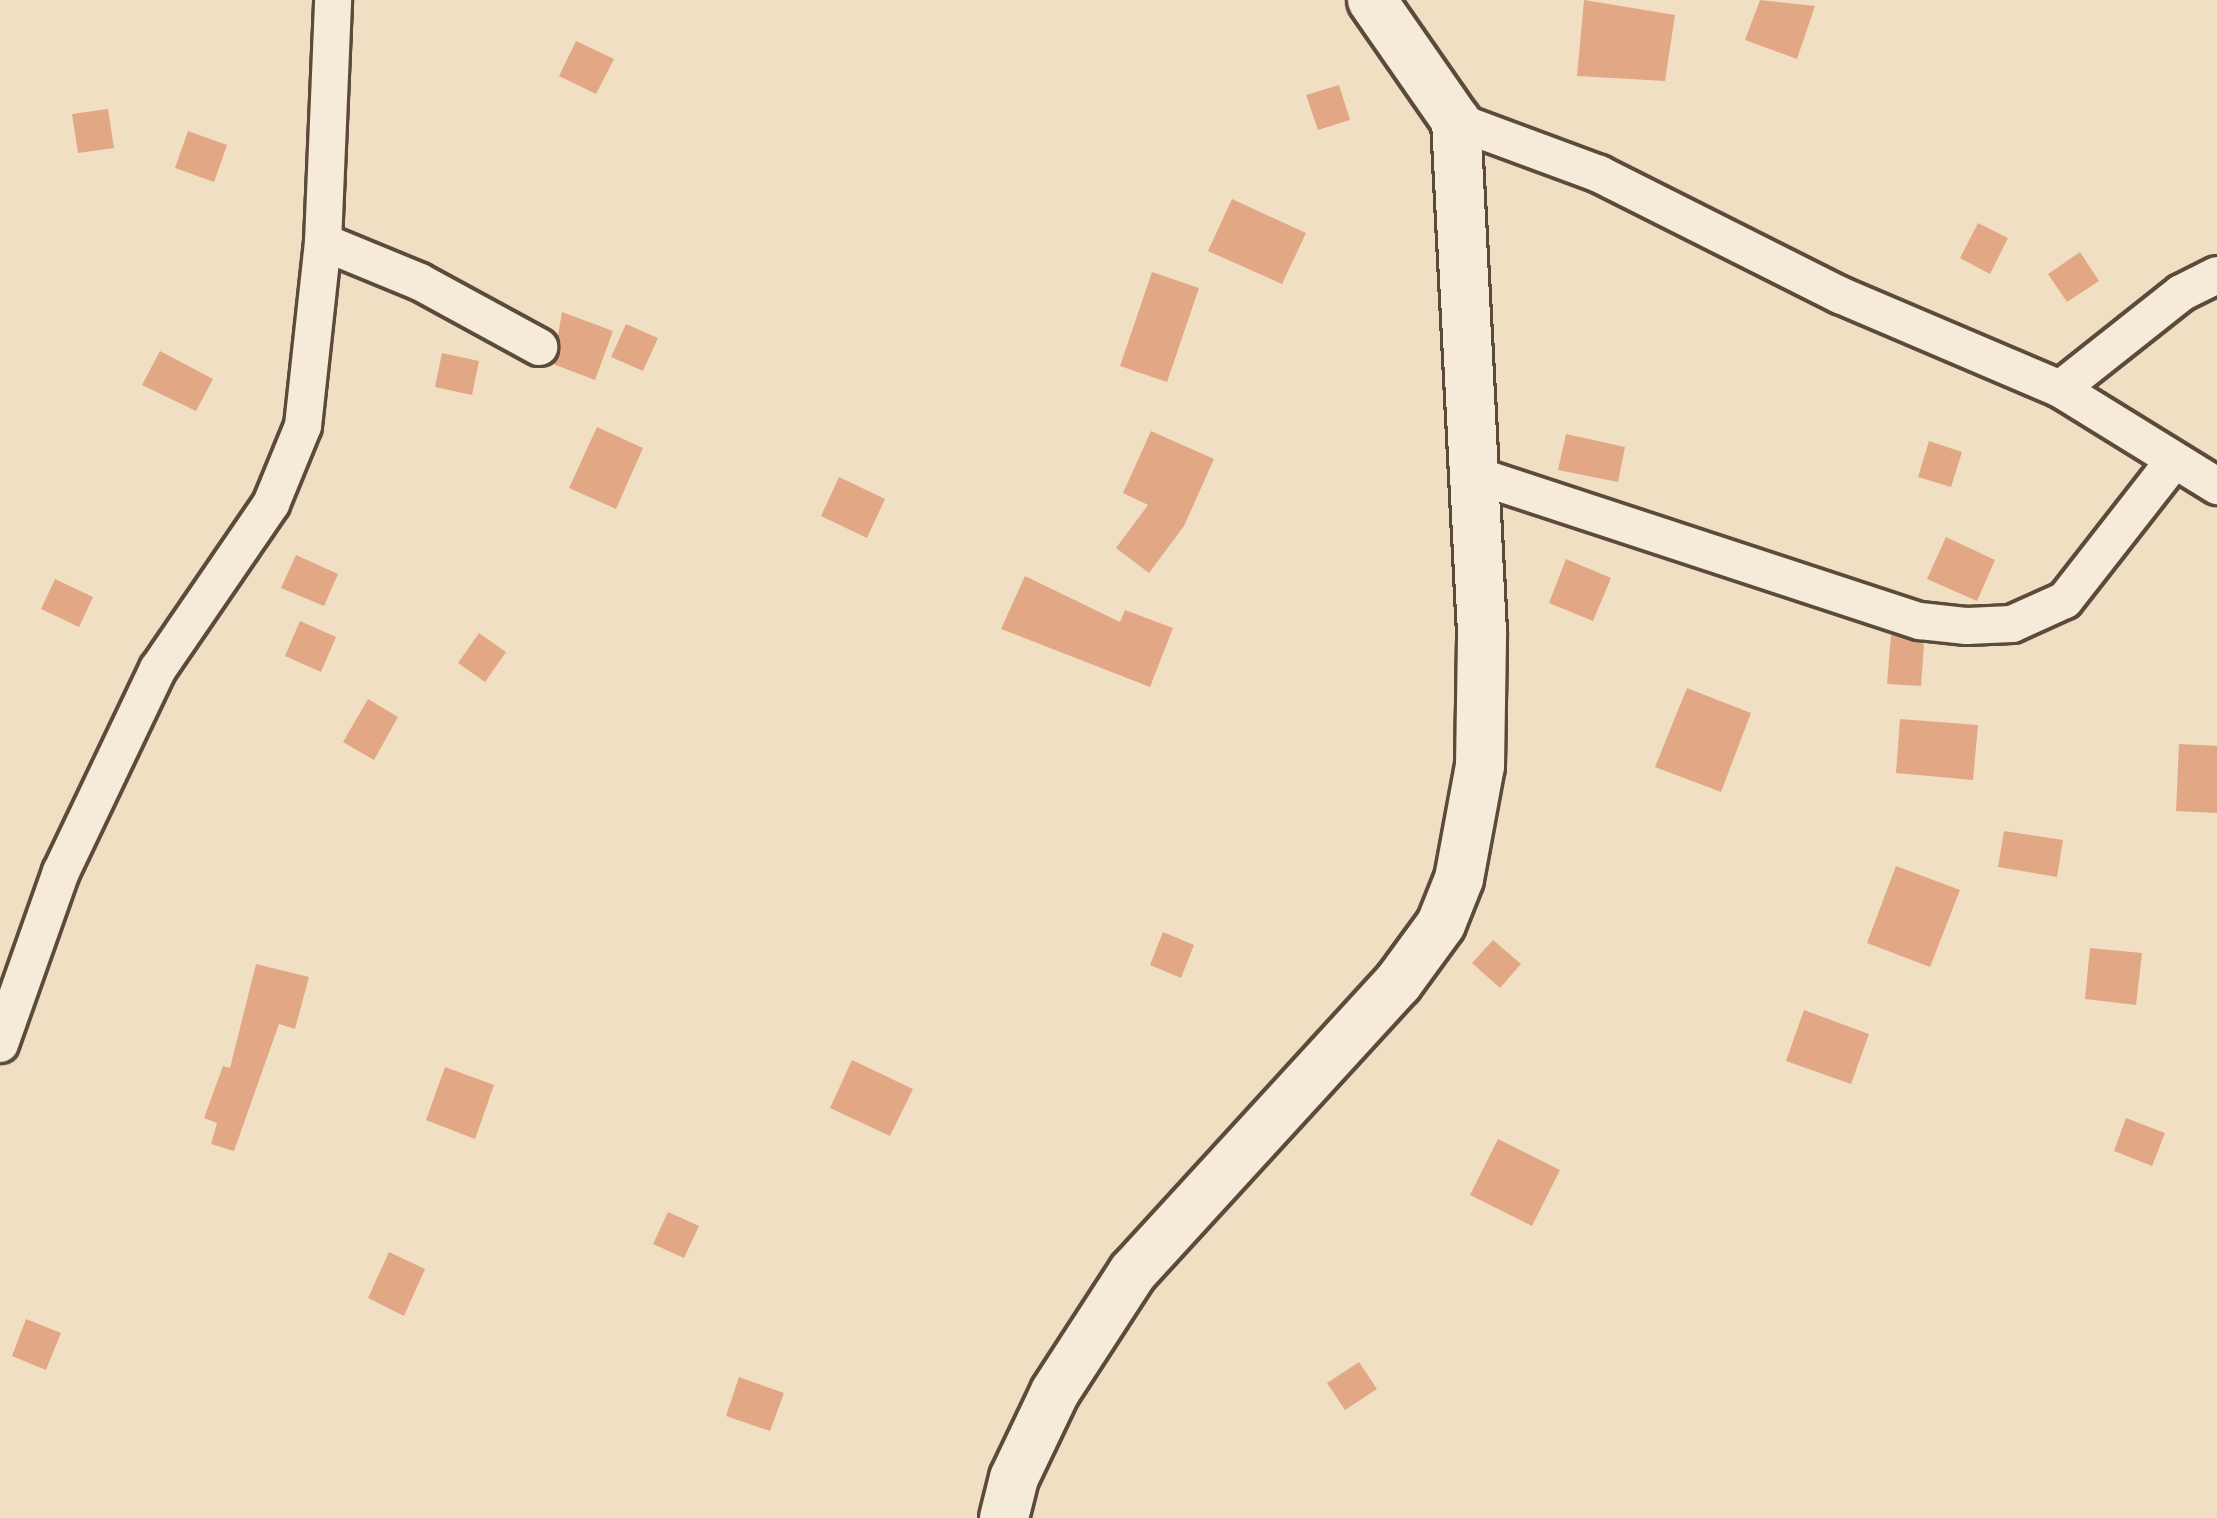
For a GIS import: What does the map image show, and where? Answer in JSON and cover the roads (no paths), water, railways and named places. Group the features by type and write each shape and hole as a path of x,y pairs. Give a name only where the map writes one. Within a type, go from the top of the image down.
{"street":[{"path":"0,1043 62,872 158,669 271,504 295,445 323,242 333,0"},
{"path":"1004,1518 1054,1392 1133,1272 1398,983 1441,924 1459,879 1480,766 1478,476 1456,121 1372,0"},
{"path":"1456,121 1599,174 1840,296 2060,389 2217,486"},
{"path":"323,242 420,282 539,346"},
{"path":"2060,389 2181,293 2217,275"},
{"path":"1478,476 1920,621 1967,626 2012,624 2065,600 2173,462"}]}
